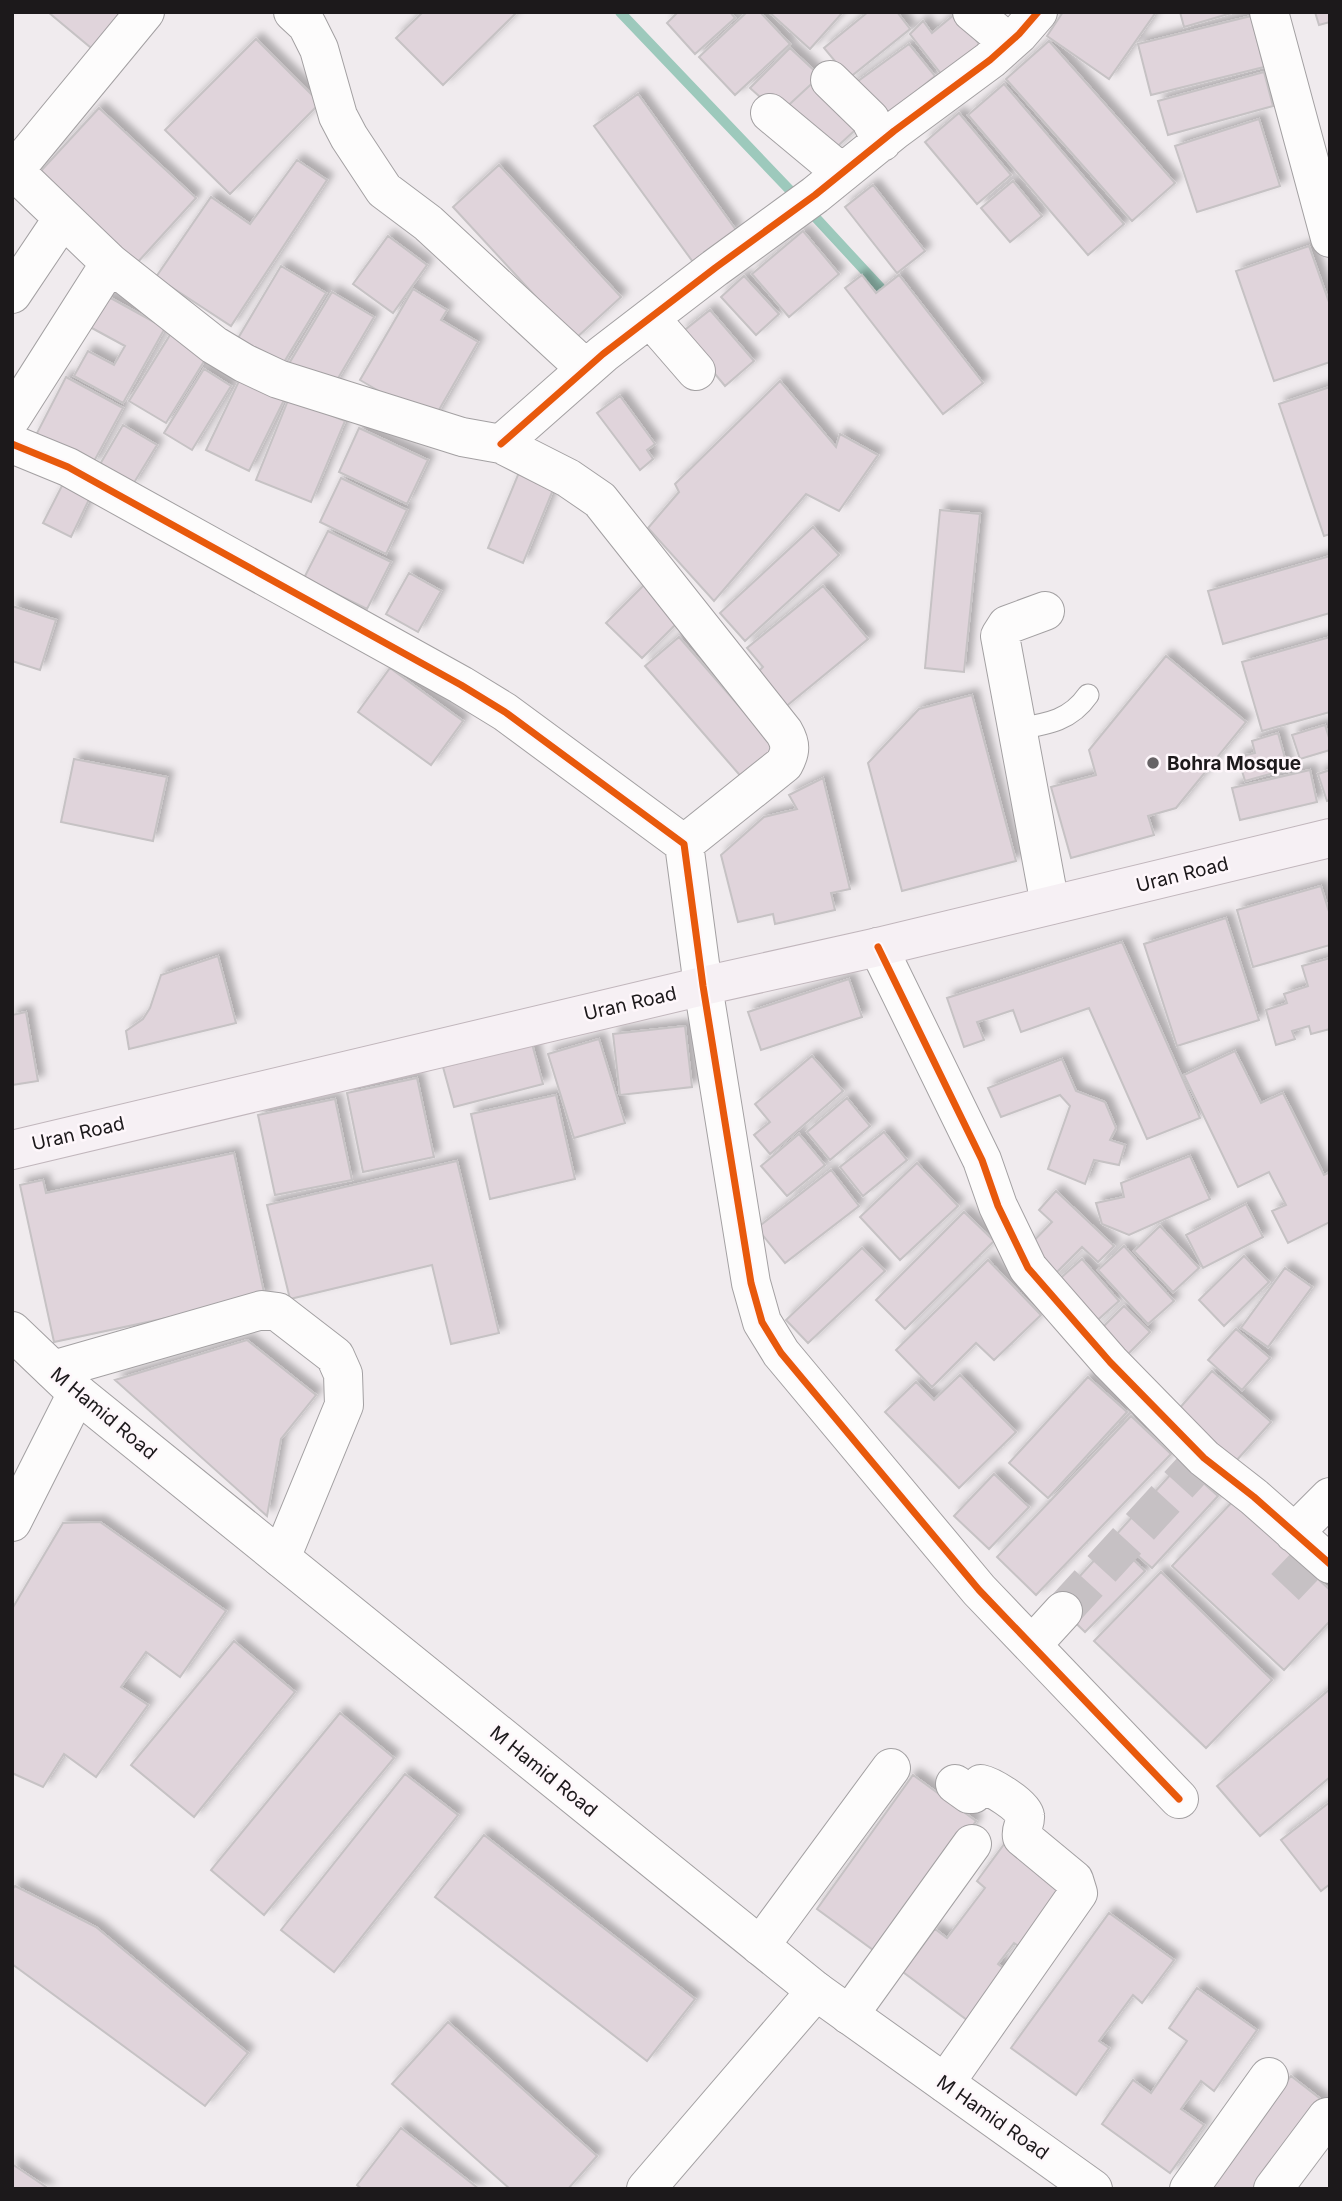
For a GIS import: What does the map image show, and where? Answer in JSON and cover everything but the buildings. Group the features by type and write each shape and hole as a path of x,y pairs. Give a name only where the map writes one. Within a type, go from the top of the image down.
{"main road":[{"name":"Uran Road","path":"12,1150 1330,838"}],"street":[{"path":"145,12 13,170 110,263 214,345 244,363 278,379 462,437 501,444 568,478 600,500 790,743 784,764 684,844"},
{"path":"293,12 307,25 320,49 338,116 384,190 428,223 586,369"},
{"path":"972,12 1009,43"},
{"path":"501,444 586,369 650,318 990,60 1038,12"},
{"path":"1269,12 1320,167 1330,238"},
{"path":"830,80 870,119 882,142"},
{"path":"770,113 828,184"},
{"path":"12,294 63,218"},
{"path":"12,417 110,263"},
{"path":"650,318 696,371"},
{"path":"12,444 68,467 461,685 505,712 684,844 751,1283 762,1322 781,1353 979,1590 1179,1799"},
{"path":"1045,611 1007,625 1000,636 1050,905"},
{"path":"878,947 982,1160 998,1206 1028,1268 1198,1465 1254,1497 1312,1554 1330,1497"},
{"path":"12,1522 65,1381 262,1310 278,1312 335,1356 343,1374 344,1405 281,1558"},
{"name":"M Hamid Road","path":"12,1331 65,1381 816,1991 1093,2189"},
{"path":"1032,1644 1063,1611"},
{"path":"760,1946 891,1768"},
{"path":"945,2083 1078,1893 1074,1881 1022,1837 1021,1831 1026,1819 1024,1810 990,1786 981,1784 973,1794 969,1794 955,1784"},
{"path":"849,2015 972,1844"},
{"path":"646,2189 816,1991"},
{"path":"1189,2189 1269,2077"},
{"path":"1273,2189 1327,2117"}],"lane":[{"path":"1017,729 1066,717 1079,708 1088,695"}],"waterway":[{"path":"620,12 890,298"}],"tunnel":[{"path":"1063,1611 1191,1471"},
{"path":"1285,1587 1305,1566"}],"cycle path":[{"path":"501,444 603,354 990,60 1019,34 1038,12"},
{"path":"12,444 68,467 461,685 505,712 684,844 703,986 751,1283 762,1322 781,1353 979,1590 1179,1799"},
{"path":"878,947 982,1160 998,1206 1028,1268 1110,1362 1204,1458 1254,1497 1330,1564"}],"place":[{"name":"Bohra Mosque","path":"1153,763"}]}
